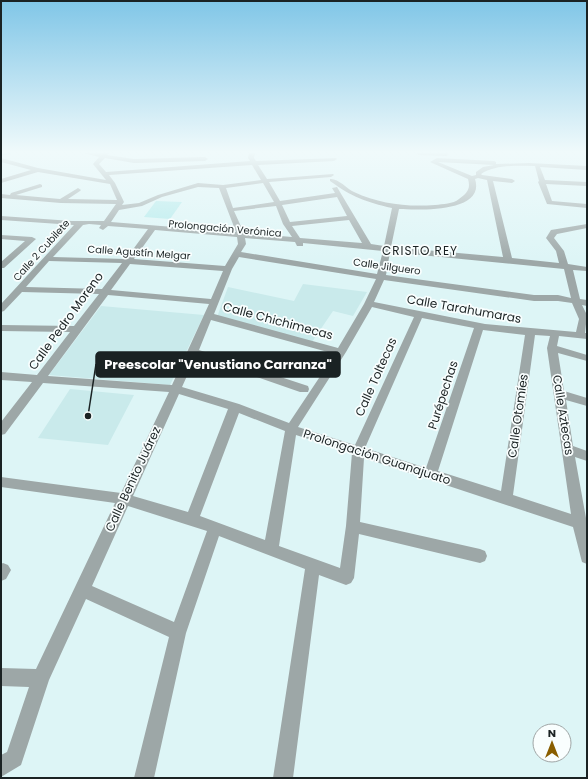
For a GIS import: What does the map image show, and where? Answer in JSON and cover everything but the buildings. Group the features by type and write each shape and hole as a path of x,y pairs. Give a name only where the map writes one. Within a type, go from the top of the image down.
{"street":[{"path":"4,196 28,189"},
{"path":"114,189 119,205"},
{"path":"4,196 140,206 160,196 185,189"},
{"path":"222,189 242,237"},
{"path":"269,189 278,203 287,224 300,242"},
{"path":"336,189 350,218 368,247"},
{"path":"346,189 369,201 396,207 418,208 444,206 458,203 471,193 472,189"},
{"path":"492,189 508,260"},
{"path":"544,189 549,204 587,206"},
{"path":"61,201 78,190"},
{"path":"230,210 338,195"},
{"path":"104,226 119,205"},
{"path":"271,550 290,429 341,352 369,304 380,276 396,207"},
{"name":"Prolongación Verónica","path":"1,218 376,247 587,269"},
{"path":"287,224 350,218"},
{"name":"Calle 2 Cubilete","path":"1,309 49,259 77,223"},
{"path":"555,333 584,335 584,319 576,301 560,250 550,238 554,232 587,226"},
{"name":"Calle Pedro Moreno","path":"1,431 126,261 151,230"},
{"path":"1,237 32,239 1,266"},
{"name":"Calle Benito Juárez","path":"1,767 14,758 41,678 193,352 228,270 242,244 242,237"},
{"name":"Calle Jilguero","path":"236,254 534,298 558,298 576,301"},
{"name":"Calle Agustín Melgar","path":"49,259 126,261 228,270"},
{"path":"21,288 104,292 215,302"},
{"path":"576,301 587,303"},
{"name":"Calle Tarahumaras","path":"369,304 419,315 530,333 555,333"},
{"name":"Calle Toltecas","path":"358,451 419,315"},
{"name":"Calle Chichimecas","path":"208,316 341,352"},
{"name":"Purépechas","path":"431,473 480,325"},
{"path":"1,328 77,329"},
{"name":"Calle Otomíes","path":"506,500 530,333"},
{"name":"Calle Aztecas","path":"555,333 552,348 583,523 587,557"},
{"path":"552,348 587,358"},
{"path":"193,352 304,389"},
{"name":"Prolongación Guanajuato","path":"1,376 175,389 235,407 290,429 431,473 506,500 583,523"},
{"path":"560,394 587,402"},
{"path":"192,519 235,407"},
{"path":"569,449 587,456"},
{"path":"1,482 125,499 192,519 346,578 353,526 358,451"},
{"path":"353,526 480,556"},
{"path":"144,778 178,633 215,528"},
{"path":"283,778 313,566"},
{"path":"82,589 178,633"},
{"path":"1,677 41,678"}],"shaded area":[{"path":"156,201 182,202 170,219 144,217"},
{"path":"303,284 367,292 353,316 333,311 312,342 217,317 228,287 294,301"},
{"path":"101,306 204,315 170,385 49,375"},
{"path":"70,389 134,395 108,445 38,438"}],"place":[{"name":"Preescolar \"Venustiano Carranza\"","path":"88,416"}],"district":[{"name":"CRISTO REY","path":"420,251"}]}
